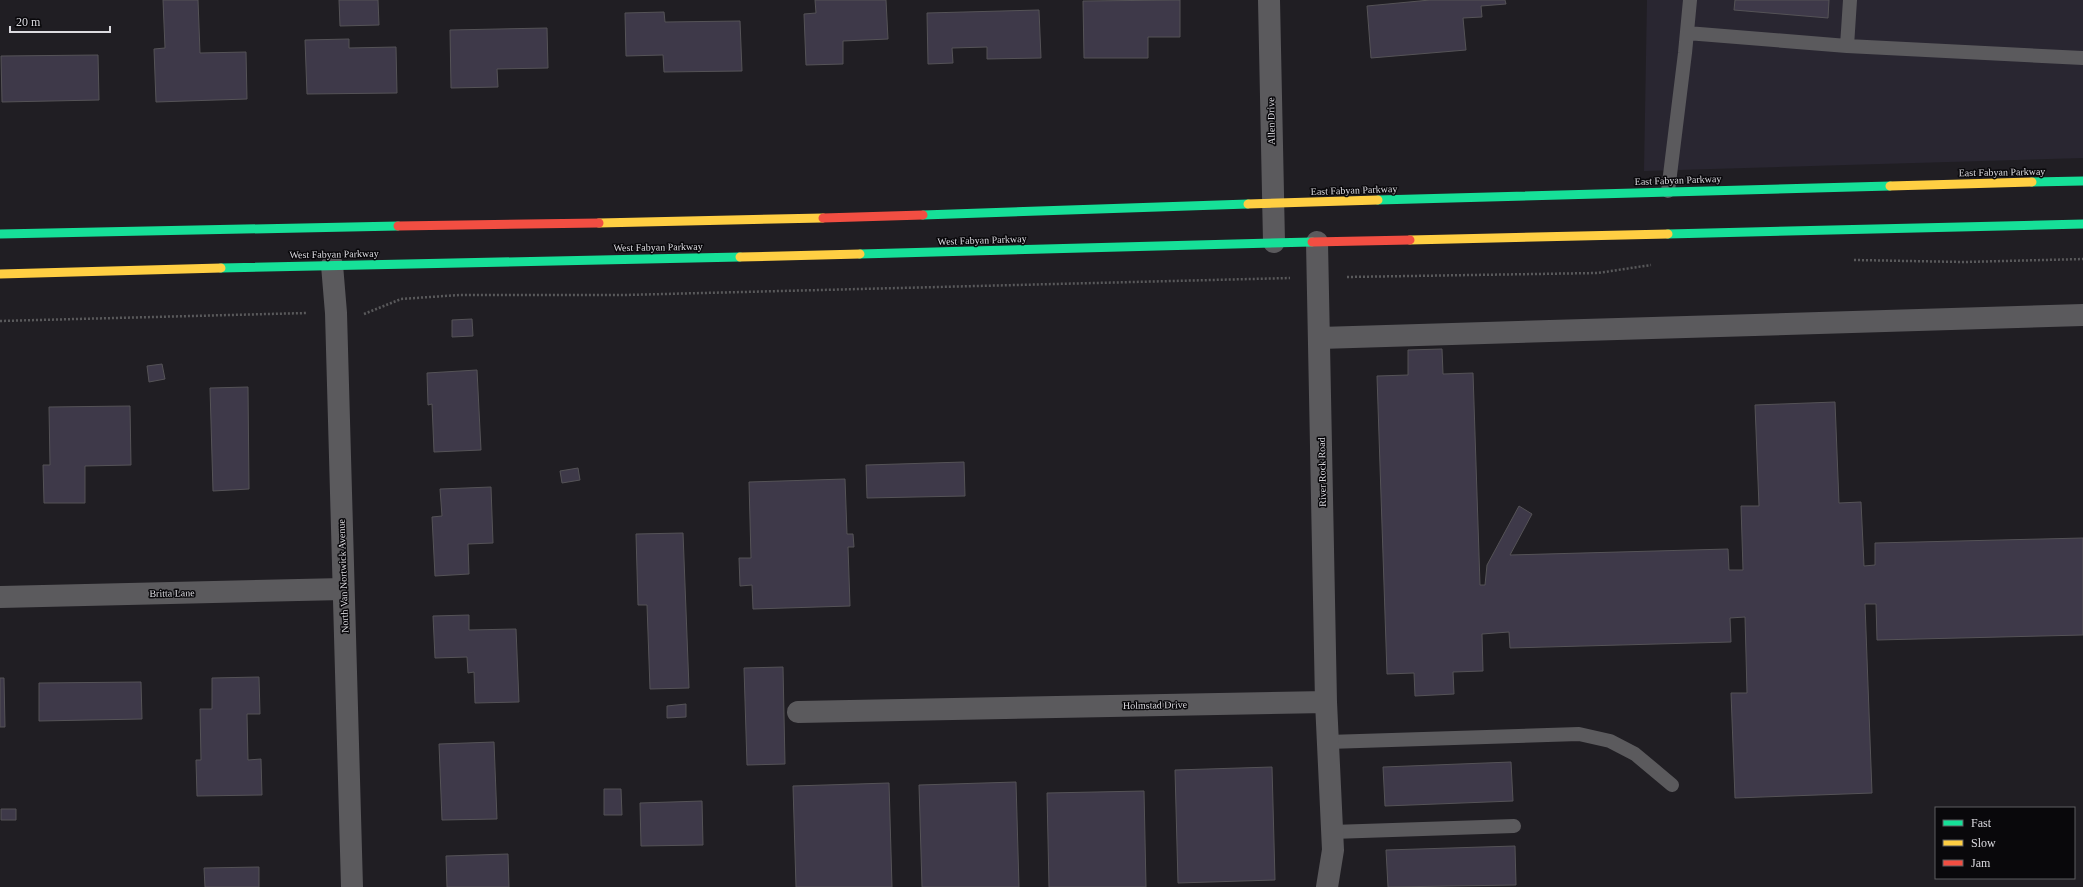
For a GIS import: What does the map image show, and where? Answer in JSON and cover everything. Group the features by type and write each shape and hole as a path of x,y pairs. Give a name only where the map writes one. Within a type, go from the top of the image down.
{"main road":[{"name":"East Fabyan Parkway","path":"1273,203 1668,191 2083,181"},
{"path":"0,234 751,220 1273,203"},
{"path":"1317,242 2083,224"},
{"name":"West Fabyan Parkway","path":"0,274 332,264 801,256 1317,242"}],"street":[{"name":"Allen Drive","path":"1269,0 1274,242"},
{"name":"River Rock Road","path":"1317,242 1326,702"},
{"name":"North Van Nortwick Avenue","path":"332,264 336,313 352,887"},
{"path":"1320,338 2083,314"},
{"name":"Britta Lane","path":"0,597 344,589"},
{"path":"1326,702 1333,850 1327,887"},
{"name":"Holmstad Drive","path":"798,712 1326,702"}],"lane":[{"path":"1668,191 1690,0"},
{"path":"1847,46 1850,0"},
{"path":"1687,33 1847,46 2083,58"},
{"path":"1328,742 1579,734 1610,741 1635,754 1672,785"},
{"path":"1332,832 1514,826"}],"path":[{"path":"1852,260 1963,262 2083,259"},
{"path":"0,321 336,313 366,314 401,299 459,295 625,295 1318,278 1598,273 1657,264"}],"shaded area":[{"path":"1647,0 2083,0 2083,158 1644,171"}],"building":[{"path":"163,0 198,0 200,53 246,52 247,99 156,102 154,49 165,48"},
{"path":"339,0 378,0 379,25 340,26"},
{"path":"815,0 886,0 888,39 843,41 843,64 806,65 804,14 816,13"},
{"path":"1180,0 1180,37 1148,37 1148,58 1084,58 1083,1"},
{"path":"1430,0 1505,0 1506,4 1481,6 1482,17 1463,18 1466,50 1371,58 1367,6"},
{"path":"1735,0 1829,0 1828,18 1734,10"},
{"path":"1039,10 1041,58 987,59 987,47 952,48 953,63 928,64 927,13"},
{"path":"664,12 665,22 740,21 742,71 664,72 663,55 626,56 625,13"},
{"path":"547,28 548,68 497,69 498,87 451,88 450,30"},
{"path":"349,39 349,48 396,47 397,93 307,94 305,40"},
{"path":"98,55 99,100 2,102 1,56"},
{"path":"472,319 473,336 452,337 452,320"},
{"path":"1442,349 1443,374 1473,373 1480,585 1485,585 1487,565 1519,506 1532,514 1510,555 1728,549 1729,570 1743,570 1741,506 1759,506 1755,405 1835,402 1839,503 1861,502 1864,566 1875,565 1875,543 2083,538 2083,635 1877,640 1876,604 1865,604 1872,793 1735,798 1731,693 1747,693 1745,617 1730,618 1731,642 1510,648 1509,632 1482,634 1483,671 1453,672 1454,694 1415,696 1414,673 1387,674 1377,376 1408,375 1408,350"},
{"path":"162,364 165,379 149,382 147,366"},
{"path":"477,370 481,450 434,452 432,404 428,405 427,373"},
{"path":"248,387 249,489 213,491 210,388"},
{"path":"130,406 131,465 85,466 85,503 44,503 43,465 50,465 49,407"},
{"path":"964,462 965,496 867,498 866,465"},
{"path":"578,468 580,480 562,483 560,471"},
{"path":"845,479 847,534 853,534 854,547 848,547 850,606 753,609 752,585 740,586 739,558 751,558 749,482"},
{"path":"491,487 493,543 468,544 469,574 435,576 432,517 442,516 440,489"},
{"path":"683,533 689,688 650,689 647,605 638,605 636,534"},
{"path":"469,615 469,630 516,629 519,702 475,703 474,672 468,673 467,657 435,658 433,616"},
{"path":"783,667 785,764 747,765 744,668"},
{"path":"259,677 260,714 247,714 248,760 261,759 262,795 197,796 196,760 201,760 200,709 212,709 212,678"},
{"path":"0,678 4,678 5,727 0,727"},
{"path":"141,682 142,719 39,721 39,683"},
{"path":"686,704 686,717 667,718 667,706"},
{"path":"494,742 497,819 442,820 439,744"},
{"path":"1511,762 1513,801 1385,806 1383,767"},
{"path":"1272,767 1275,880 1178,883 1175,770"},
{"path":"1016,782 1019,887 922,887 919,785"},
{"path":"889,783 892,887 796,887 793,786"},
{"path":"604,789 621,789 622,815 604,815"},
{"path":"1144,791 1146,887 1049,887 1047,793"},
{"path":"702,801 703,845 641,846 640,803"},
{"path":"1,809 16,809 16,820 1,820"},
{"path":"1515,846 1516,885 1388,887 1386,850"},
{"path":"508,854 509,887 447,887 446,856"},
{"path":"259,867 259,887 205,887 204,868"}],"traffic: fast":[{"path":"2032,182 2083,181"},
{"path":"1378,200 1890,186"},
{"path":"923,215 1248,204"},
{"path":"1668,234 2083,224"},
{"path":"0,234 398,226"},
{"path":"860,254 1312,242"},
{"path":"221,268 740,257"}],"traffic: slow":[{"path":"1890,186 2032,182"},
{"path":"1248,204 1378,200"},
{"path":"599,223 823,218"},
{"path":"1410,240 1668,234"},
{"path":"740,257 860,254"},
{"path":"0,274 221,268"}],"traffic: jam":[{"path":"823,218 923,215"},
{"path":"398,226 599,223"},
{"path":"1312,242 1410,240"}]}
